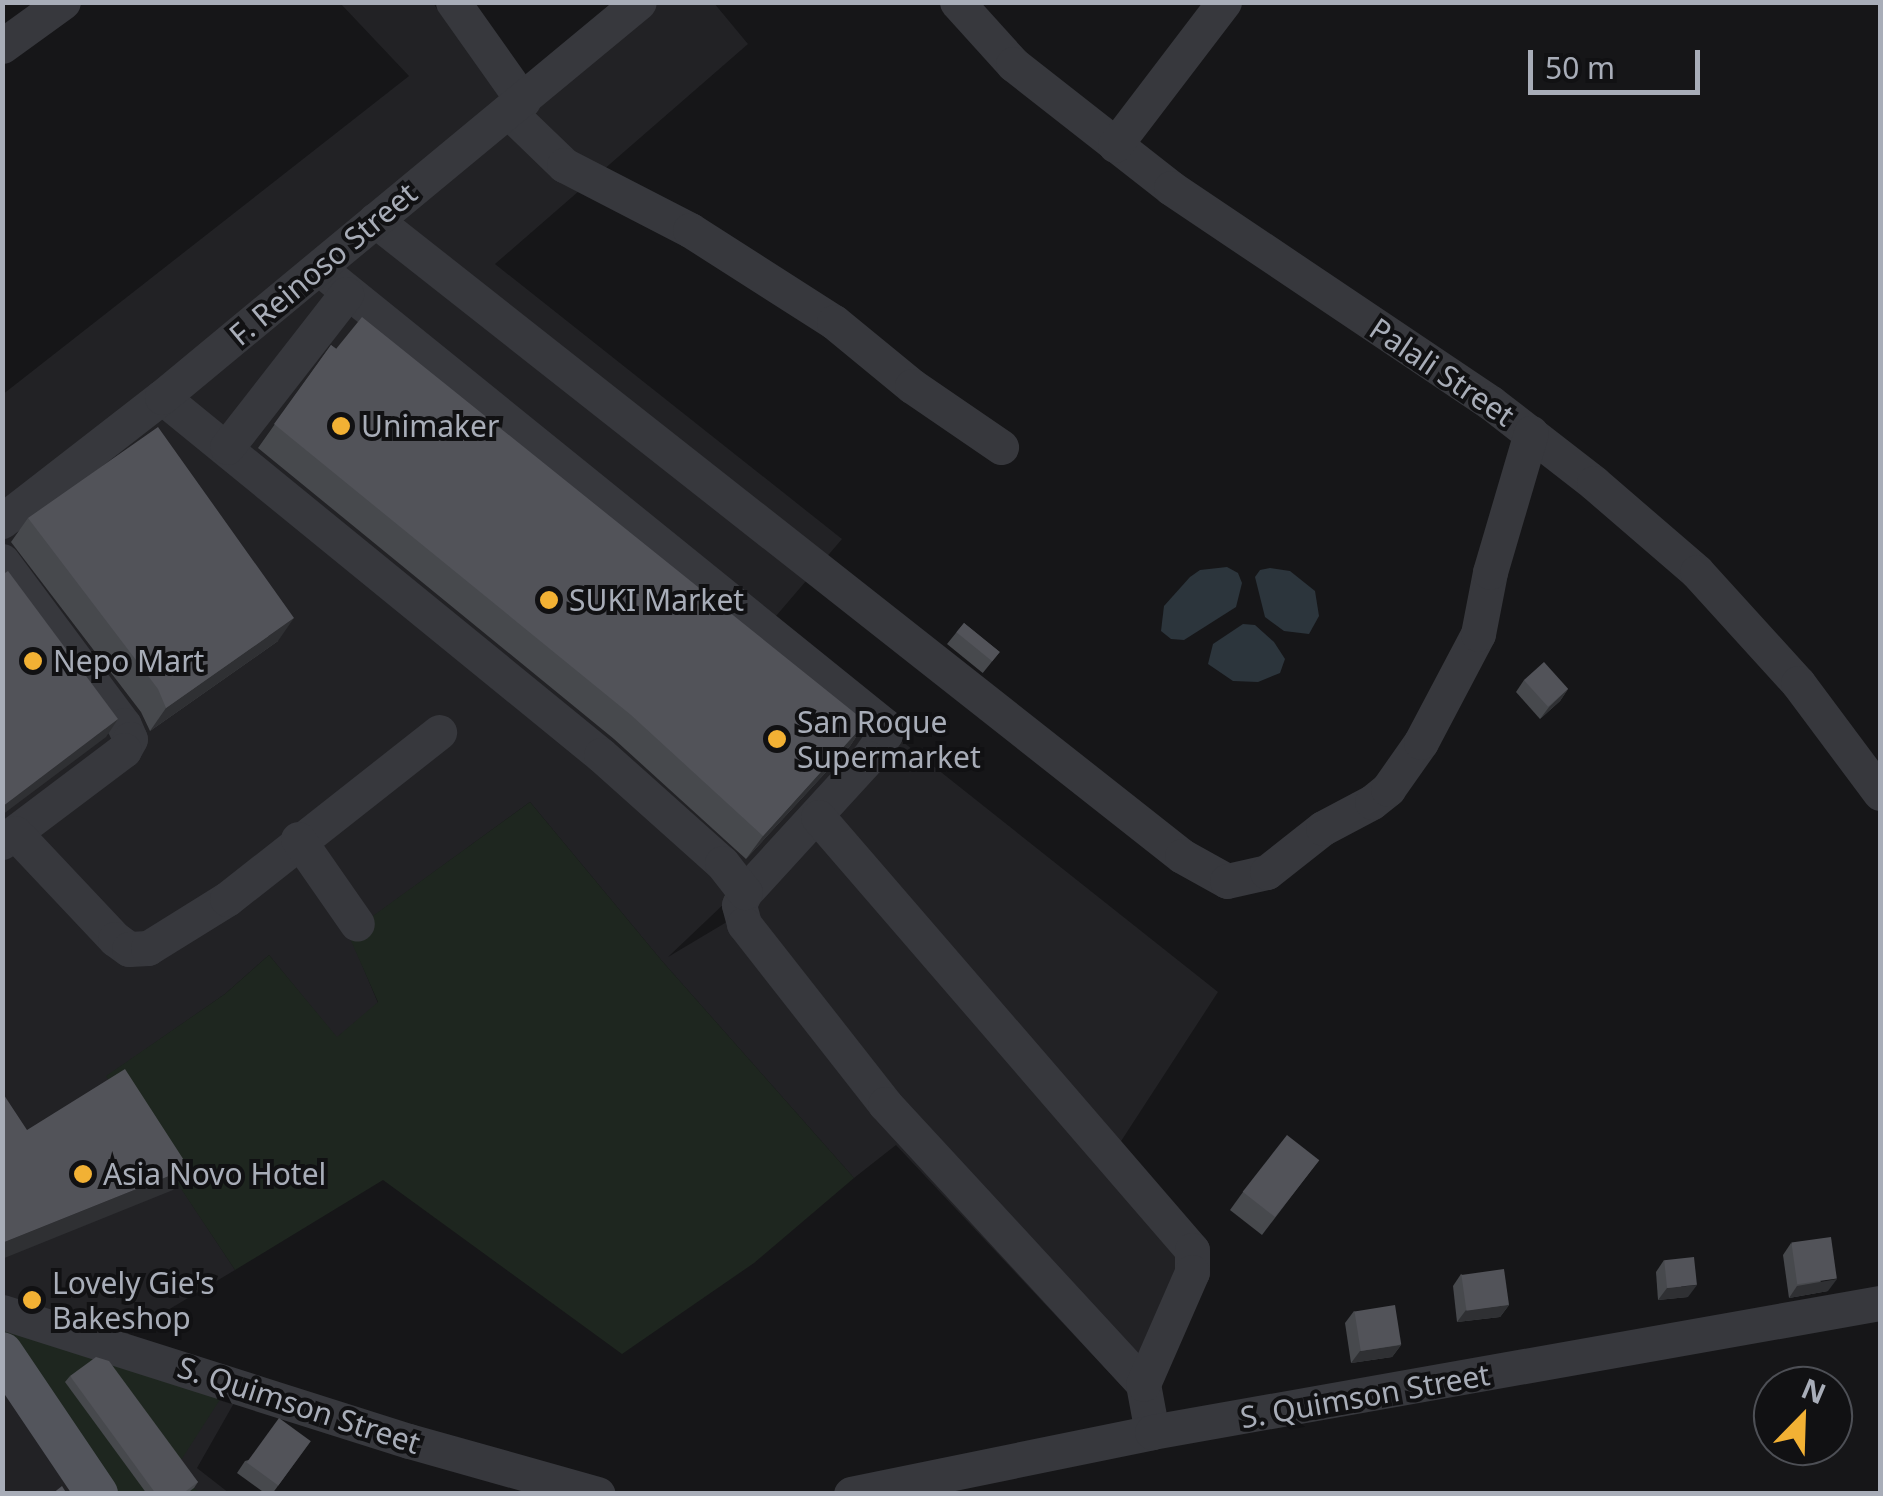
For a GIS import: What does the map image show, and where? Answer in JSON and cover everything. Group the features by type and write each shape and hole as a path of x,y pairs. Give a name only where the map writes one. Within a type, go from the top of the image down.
{"main road":[{"path":"2,1353 97,1494"}],"street":[{"path":"2,46 63,2"},
{"path":"453,2 515,106 564,165 690,230 834,322 912,386 1001,447"},
{"name":"F. Reinoso Street","path":"2,520 162,397 639,2"},
{"name":"Palali Street","path":"957,2 1013,64 1114,145 1531,432 1698,572 1798,684 1880,793"},
{"path":"1114,145 1224,2"},
{"path":"375,220 1182,856 1227,880 1240,881 1267,872 1323,828 1372,802 1388,790 1421,742 1478,634 1490,572 1531,432"},
{"path":"320,268 346,294 880,719 886,734 818,816 745,892 739,905 744,924 885,1104 1143,1384 1152,1432"},
{"path":"227,447 346,294"},
{"path":"162,397 670,814 722,862 745,892"},
{"path":"2,561 124,725 130,740 124,750 9,837 129,949 148,948 227,899 298,839 440,732"},
{"path":"818,816 1192,1250 1192,1272 1143,1384"},
{"path":"298,839 357,924"},
{"name":"S. Quimson Street","path":"850,1494 1152,1432 1880,1303"},
{"name":"S. Quimson Street","path":"2,1312 409,1441 598,1494"}],"shaded area":[{"path":"340,3 433,3 506,104 3,512 2,395 409,76"},
{"path":"658,3 714,3 748,44 495,264 842,539 764,630 877,722 747,882 668,957 725,923 898,738 1218,992 1114,1152 1202,1260 1132,1397 896,1145 854,1178 662,961 530,802 349,934 378,1003 337,1038 269,955 225,994 107,1076 235,1270 121,1338 246,1382 197,1468 229,1493 3,1494 3,521"},
{"path":"1227,567 1238,573 1242,583 1236,607 1184,640 1171,639 1161,631 1164,606 1190,577 1200,570"},
{"path":"1260,570 1290,571 1315,591 1319,616 1309,634 1284,631 1265,617 1255,577"},
{"path":"1243,624 1255,625 1274,642 1285,659 1280,673 1258,682 1233,681 1208,664 1213,644"},
{"path":"530,802 662,961 854,1178 754,1263 622,1354 383,1180 235,1270 106,1076 225,994 269,955 337,1037 378,1002 348,934"},
{"path":"3,1329 221,1398 174,1471 200,1493 107,1493 3,1337"}],"building":[{"name":"SUKI Market","path":"362,317 866,722 763,836 631,715 274,424 331,345 336,349"},
{"path":"158,427 294,618 166,708 158,689 28,518"},
{"name":"Nepo Mart","path":"8,571 118,719 2,807 2,575"},
{"path":"964,623 1000,652 992,661 956,632"},
{"path":"1544,662 1568,689 1548,707 1524,680"},
{"name":"Asia Novo Hotel","path":"125,1069 189,1168 2,1243 2,1092 27,1130"},
{"path":"1287,1135 1319,1160 1275,1217 1243,1192"},
{"path":"1831,1237 1837,1279 1797,1284 1791,1243"},
{"path":"1694,1257 1697,1285 1667,1288 1664,1260"},
{"path":"1504,1269 1509,1305 1466,1311 1461,1275"},
{"path":"1395,1305 1401,1345 1361,1351 1355,1311"},
{"path":"96,1357 109,1361 198,1482 182,1494 156,1494 70,1376"},
{"path":"279,1418 311,1441 278,1485 247,1462"}],"place":[{"name":"Unimaker","path":"341,426"},
{"name":"SUKI Market","path":"549,600"},
{"name":"Nepo Mart","path":"33,661"},
{"name":"San Roque Supermarket","path":"777,739"},
{"name":"Asia Novo Hotel","path":"83,1174"},
{"name":"Lovely Gie's Bakeshop","path":"32,1300"}]}
